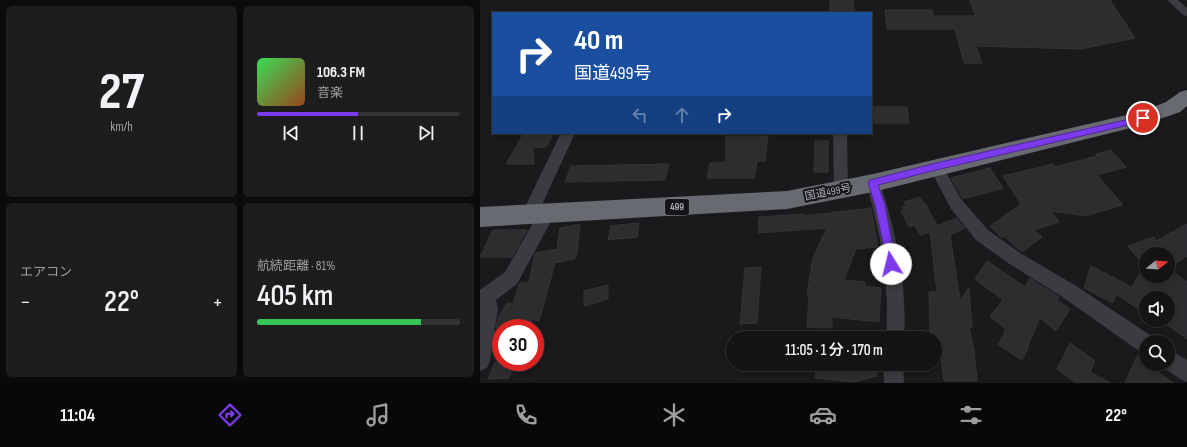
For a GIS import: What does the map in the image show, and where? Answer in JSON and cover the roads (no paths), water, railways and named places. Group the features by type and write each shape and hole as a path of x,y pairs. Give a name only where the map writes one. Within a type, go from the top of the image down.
{"highway":[{"name":"国道499号","path":"480,217 787,200 873,183 936,166 1143,118 1173,107 1187,97"}],"street":[{"path":"1172,0 1187,13"},
{"path":"480,361 489,308 486,296 511,278 538,214 568,134"},
{"path":"840,134 841,190"},
{"path":"936,166 956,204 982,235 1014,258 1067,290 1139,339"},
{"path":"873,183 880,205 889,250 895,292 895,331"},
{"path":"1175,364 1187,372"},
{"path":"893,371 894,383"}]}
